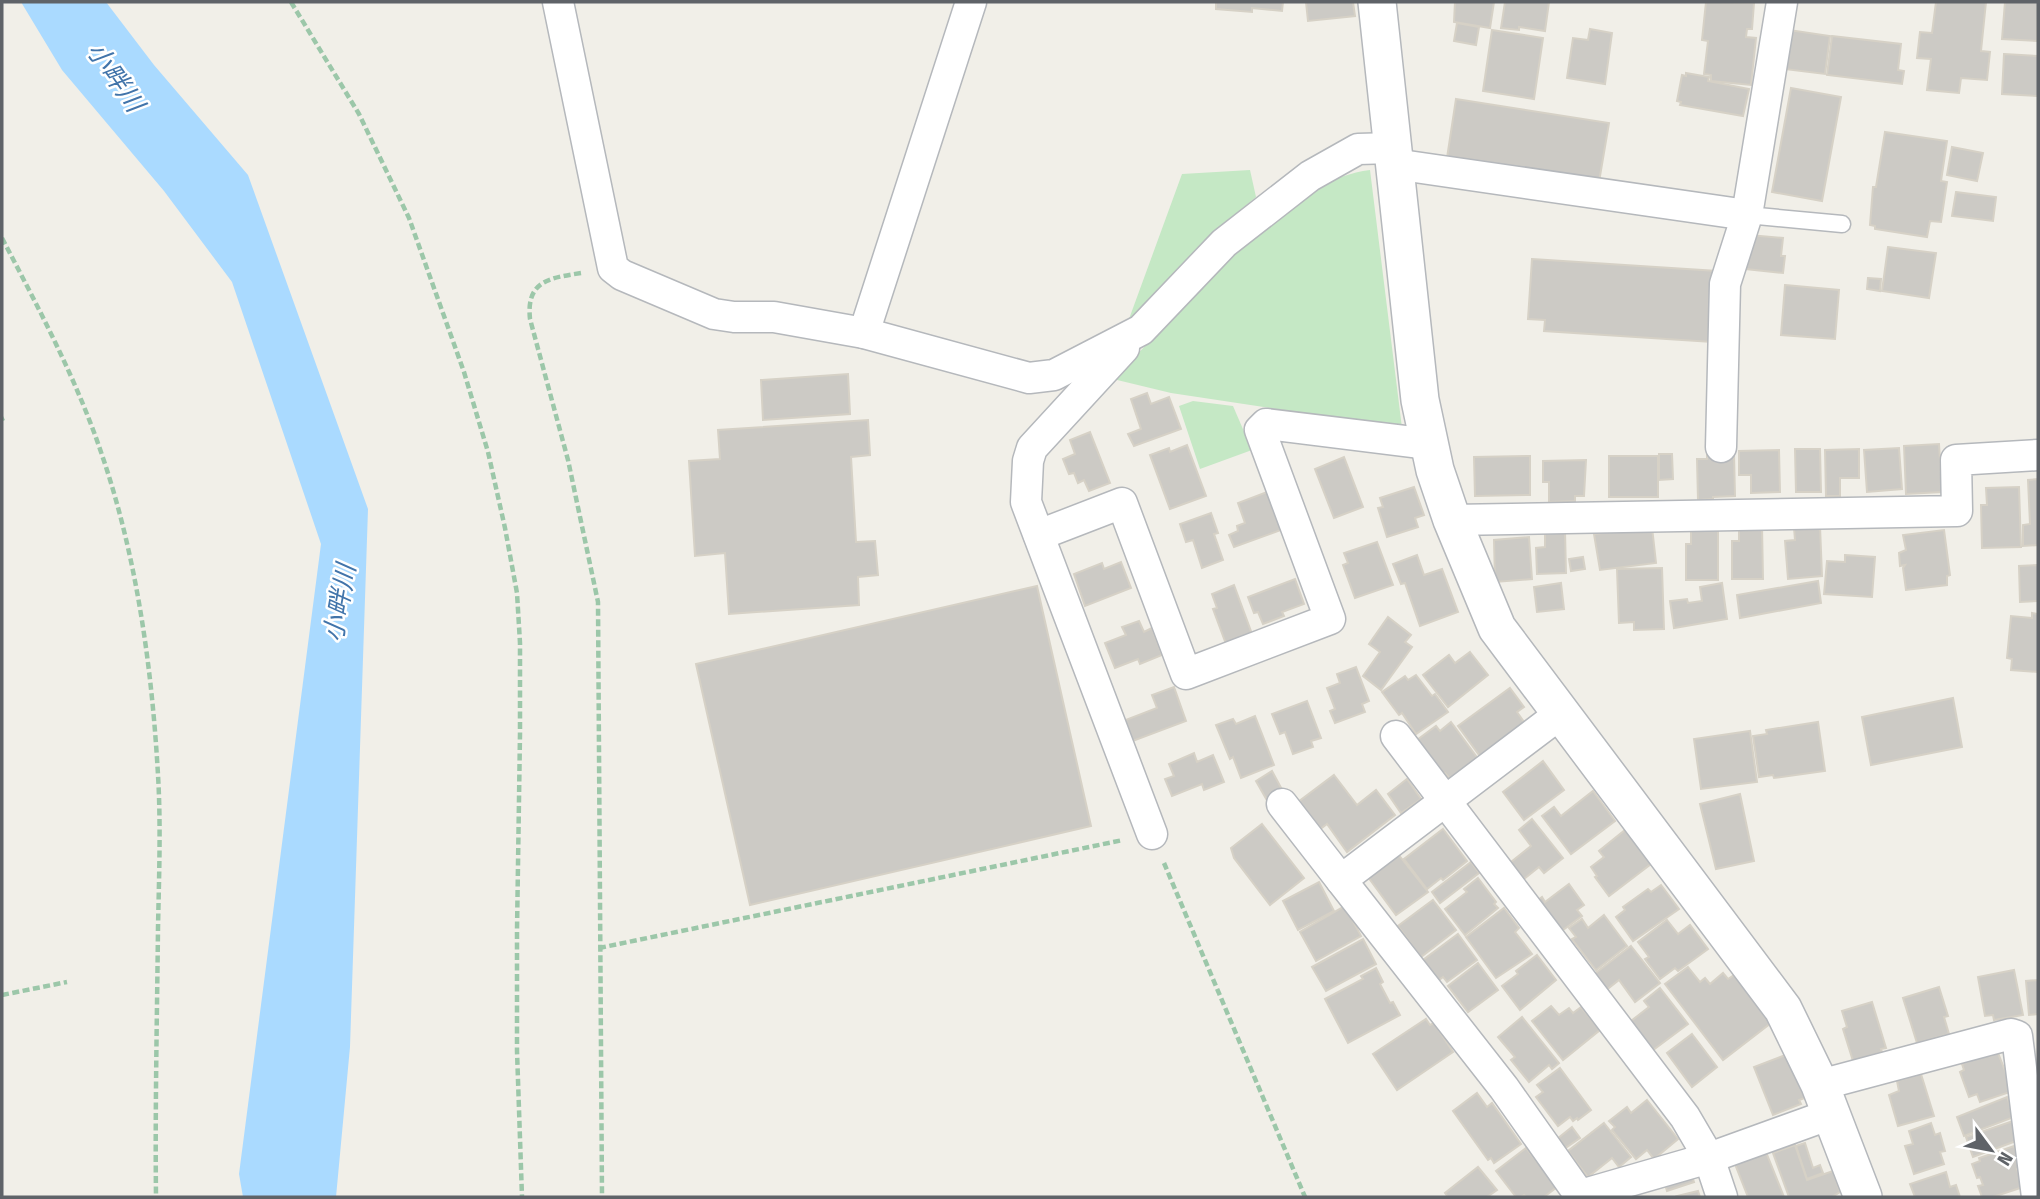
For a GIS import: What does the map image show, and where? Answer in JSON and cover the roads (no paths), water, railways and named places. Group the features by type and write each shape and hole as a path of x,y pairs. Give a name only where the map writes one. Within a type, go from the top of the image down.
{"street":[{"path":"558,2 613,268 622,275 714,314 774,317 864,333 1028,378 1054,375 1141,330"},
{"path":"864,333 971,2"},
{"path":"1377,2 1420,400 1435,470 1452,520 1497,628 1783,1009 1826,1100 1863,1197"},
{"path":"1721,447 1725,284 1747,215 1782,2"},
{"path":"1152,834 1026,502 1028,461 1032,448 1224,243 1310,176 1358,149 1747,215"},
{"path":"1039,535 1122,503 1186,674 1330,619 1260,429 1266,424 1429,444"},
{"path":"1452,520 1958,511 1956,460 2038,455"},
{"path":"1341,880 1560,714"},
{"path":"1396,736 1685,1117 1709,1158 1722,1197"},
{"path":"1282,804 1504,1088 1581,1196 1709,1158 1826,1100 2011,1034 2017,1036 2037,1197"}],"lane":[{"path":"1747,215 1842,224"}],"water":[{"name":"小畔川","path":"21,2 106,2 154,65 248,175 368,509 350,1047 336,1197 243,1197 239,1174 321,544 232,282 164,191 62,70"}]}
